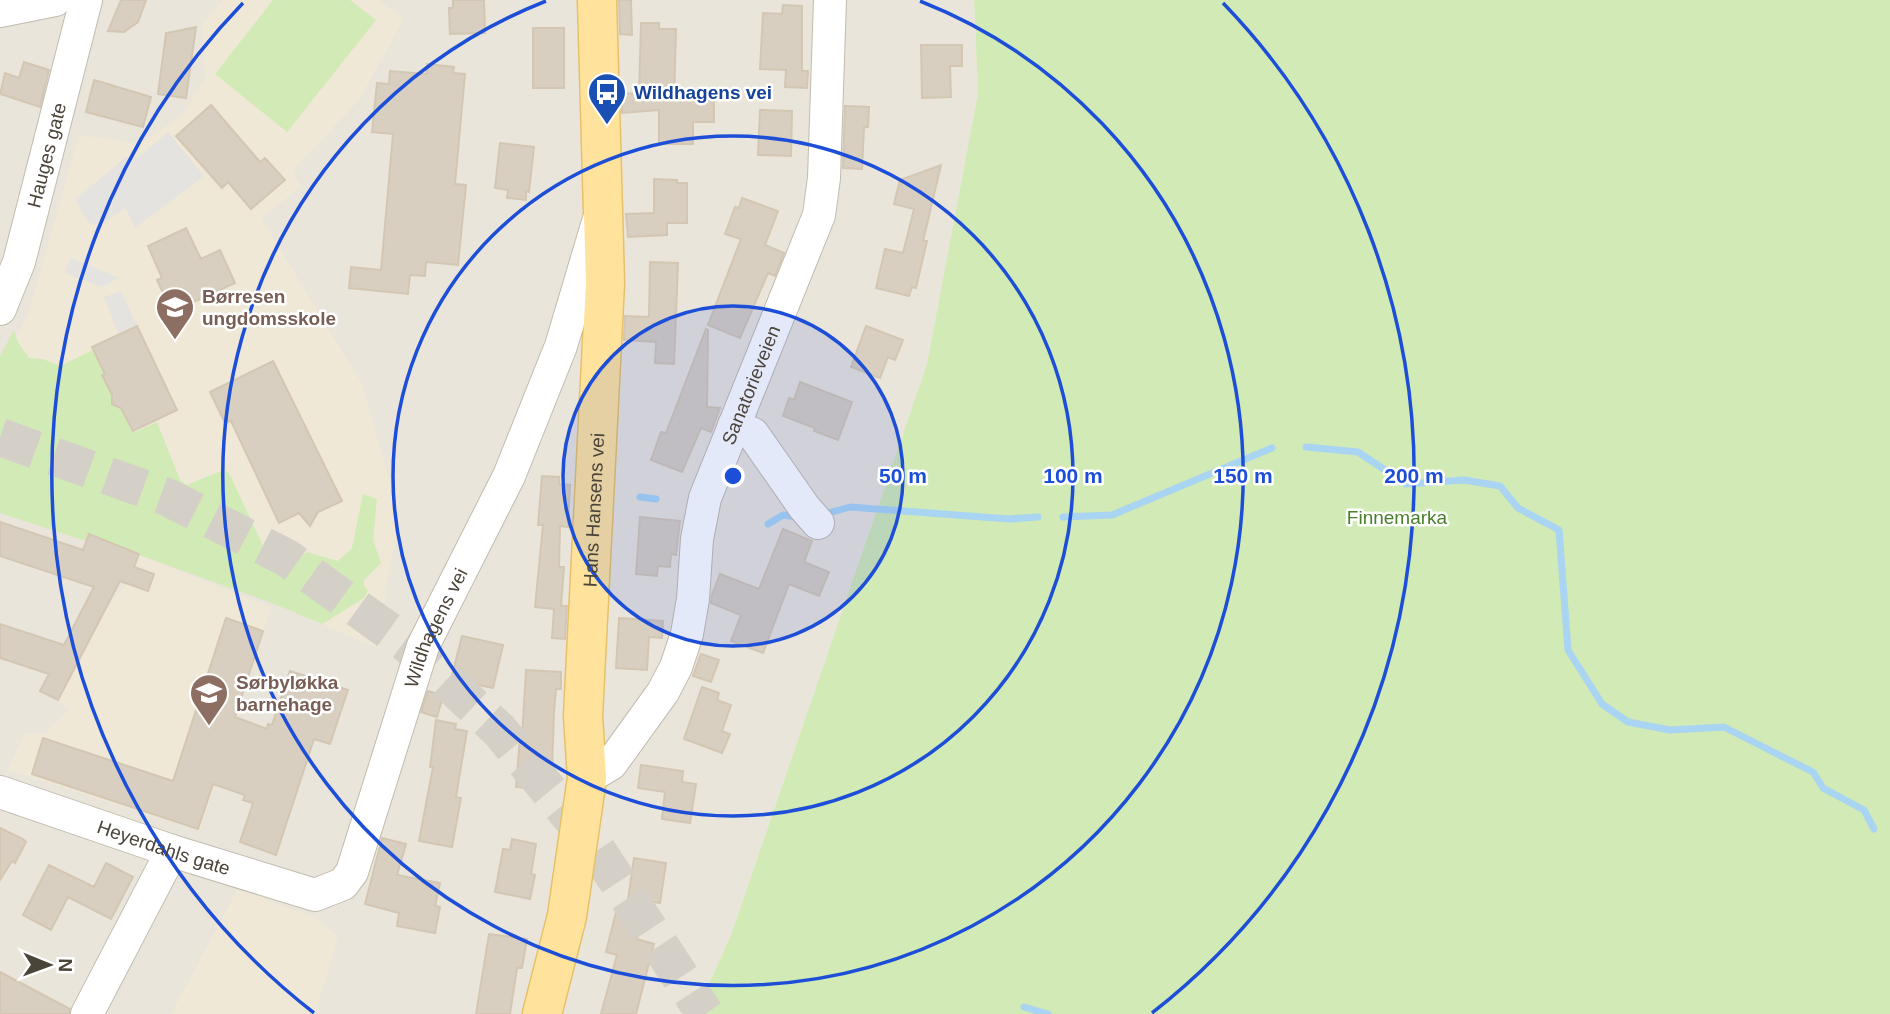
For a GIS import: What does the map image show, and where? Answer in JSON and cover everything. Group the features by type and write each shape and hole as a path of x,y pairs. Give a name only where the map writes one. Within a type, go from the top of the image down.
{"main road":[{"name":"Hans Hansens vei","path":"542,1014 567,916 587,778 583,716 605,282 597,0"}],"street":[{"path":"0,11 55,0"},
{"name":"Hauges gate","path":"0,309 19,262 86,0"},
{"name":"Sanatorieveien","path":"587,778 611,764 663,692 676,667 690,622 705,498 819,215 824,178 831,0"},
{"name":"Wildhagens vei","path":"330,891 343,884 352,872 423,646 509,476 561,346 604,203"},
{"path":"734,425 753,434 818,523"},
{"name":"Heyerdahls gate","path":"0,792 172,851 315,895 330,891"},
{"path":"88,1014 172,851"}],"shaded area":[{"path":"0,0 974,0 978,93 927,365 731,935 695,1014 0,1014"},
{"name":"Børresen ungdomsskole","path":"223,0 377,0 404,18 359,100 292,171 301,187 261,218 362,384 400,519 387,580 380,649 272,603 0,500 0,368 29,313 79,135 139,144 182,116 205,79 202,24"},
{"path":"168,132 204,176 135,228 125,208 100,225 89,223 75,200 126,157 139,157"},
{"path":"70,258 119,278 102,287 65,273"},
{"path":"121,291 137,326 119,335 104,297"},
{"path":"139,555 271,607 200,831 8,770 24,734 45,734 68,711 58,699 111,601 128,584"},
{"path":"238,889 317,919 338,937 315,1014 171,1014"}],"green space":[{"path":"273,0 350,0 376,20 287,132 215,74"},
{"name":"Finnemarka","path":"974,0 1890,0 1890,1014 695,1014 731,935 927,364 978,93"},
{"path":"14,330 18,342 29,358 43,359 60,366 93,350 105,374 103,375 113,397 112,403 120,405 133,433 157,422 180,480 187,485 223,470 229,473 273,567 297,559 307,552 338,561 352,548 363,494 377,499 373,540 381,563 364,580 368,591 364,598 322,624 89,534 86,541 0,513 0,356"}],"building":[{"path":"121,0 146,0 138,22 124,32 108,31"},
{"path":"453,0 484,0 485,33 450,34 449,8 453,8"},
{"path":"619,0 631,0 632,35 620,34"},
{"path":"783,5 802,6 802,71 808,71 807,88 785,87 786,70 760,69 763,13 782,14"},
{"path":"641,23 659,23 659,29 676,29 674,98 714,98 714,122 693,122 693,144 659,144 659,110 622,113 622,93 639,94"},
{"path":"196,27 186,98 158,94 166,33"},
{"path":"533,28 564,28 564,88 533,88"},
{"path":"921,45 962,45 962,66 950,66 951,97 922,98"},
{"path":"24,62 49,70 40,107 0,94 5,73 19,78"},
{"path":"427,64 454,67 453,73 465,74 455,184 466,185 458,265 426,262 425,276 410,275 408,294 349,288 351,267 381,270 393,134 372,132 377,83 389,84 390,71 427,74"},
{"path":"94,80 151,97 143,127 86,112"},
{"path":"211,105 260,162 265,158 285,180 251,209 228,182 222,188 176,136"},
{"path":"845,106 869,107 868,127 864,127 862,169 843,168"},
{"path":"760,110 792,111 791,156 758,155"},
{"path":"500,143 534,147 526,200 507,198 508,190 495,188"},
{"path":"941,165 923,241 927,241 916,288 912,287 909,296 876,288 885,249 903,253 914,209 894,204 900,180"},
{"path":"654,179 687,183 687,223 667,223 667,235 628,237 626,214 654,213"},
{"path":"742,198 778,211 765,245 784,253 775,276 768,273 740,338 708,325 741,239 725,234 735,207 739,208"},
{"path":"186,228 201,259 220,250 235,283 172,312 157,280 162,278 148,246"},
{"path":"650,262 678,263 674,364 655,363 656,342 624,340 625,316 649,317"},
{"path":"137,326 177,410 133,431 121,408 112,404 112,395 102,375 105,374 92,347"},
{"path":"866,326 903,340 895,360 888,357 880,378 851,367"},
{"path":"706,329 707,407 720,408 711,432 701,428 682,472 651,460 661,432 666,433"},
{"path":"273,361 342,501 318,512 310,526 299,513 279,523 231,421 225,423 210,392"},
{"path":"800,382 852,402 838,440 783,416 789,398 794,400"},
{"path":"542,476 559,477 559,484 570,485 568,527 560,526 559,567 564,567 561,606 567,606 565,639 552,638 554,609 535,607 543,525 538,525"},
{"path":"640,517 680,521 676,555 671,554 670,567 658,566 657,576 636,574"},
{"path":"0,522 83,550 89,534 139,554 134,567 154,574 148,591 120,581 58,700 40,691 49,674 0,658 0,624 64,645 94,587 0,556"},
{"path":"783,529 812,541 804,562 829,572 819,596 789,584 763,653 731,641 741,615 711,603 712,595 720,574 759,589"},
{"path":"226,618 263,631 235,717 267,729 268,724 272,725 290,671 348,690 330,744 314,739 276,855 240,842 253,803 243,800 245,795 213,784 198,829 32,774 43,738 173,781"},
{"path":"619,618 663,621 662,638 649,637 647,670 616,668"},
{"path":"462,636 503,645 493,688 451,679"},
{"path":"701,654 719,660 711,682 693,676"},
{"path":"526,670 561,672 561,689 556,689 554,711 552,771 546,770 545,789 516,787"},
{"path":"702,687 719,693 717,700 731,705 722,731 730,734 722,753 684,739"},
{"path":"428,691 443,696 437,717 421,712"},
{"path":"436,720 456,724 455,729 467,731 456,797 461,798 452,847 419,841 433,767 430,767"},
{"path":"641,765 683,771 682,782 696,784 690,823 662,819 665,792 638,788"},
{"path":"0,828 26,842 15,863 12,861 0,880"},
{"path":"382,838 406,844 397,875 440,883 435,906 440,907 435,933 397,926 399,913 365,904"},
{"path":"512,839 536,844 531,874 535,875 530,899 495,892 503,849 510,850"},
{"path":"634,858 666,863 660,903 647,901 637,939 654,944 636,1014 601,1014 617,955 606,952 616,912 626,914"},
{"path":"106,863 133,877 111,919 68,897 51,930 23,915 49,865 94,887"},
{"path":"489,934 527,939 522,968 517,968 510,1014 476,1014"},
{"path":"0,972 70,1009 69,1014 0,1014"}],"waterway":[{"path":"1306,447 1358,452 1406,484 1464,480 1500,486 1518,508 1559,530 1568,650 1602,704 1628,722 1670,730 1724,727 1813,772 1823,788 1864,810 1874,829"},
{"path":"1063,517 1112,515 1272,448"},
{"path":"640,497 656,499"},
{"path":"825,514 850,507 1009,519 1038,517"},
{"path":"768,524 783,515 797,517"},
{"path":"1024,1007 1048,1014"}],"tunnel":[{"path":"0,437 167,497 287,558 407,644 499,730 593,844 705,1014"}],"place":[{"name":"Wildhagens vei","path":"607,126"},
{"name":"Børresen ungdomsskole","path":"175,341"},
{"name":"Sørbyløkka barnehage","path":"209,727"}]}
